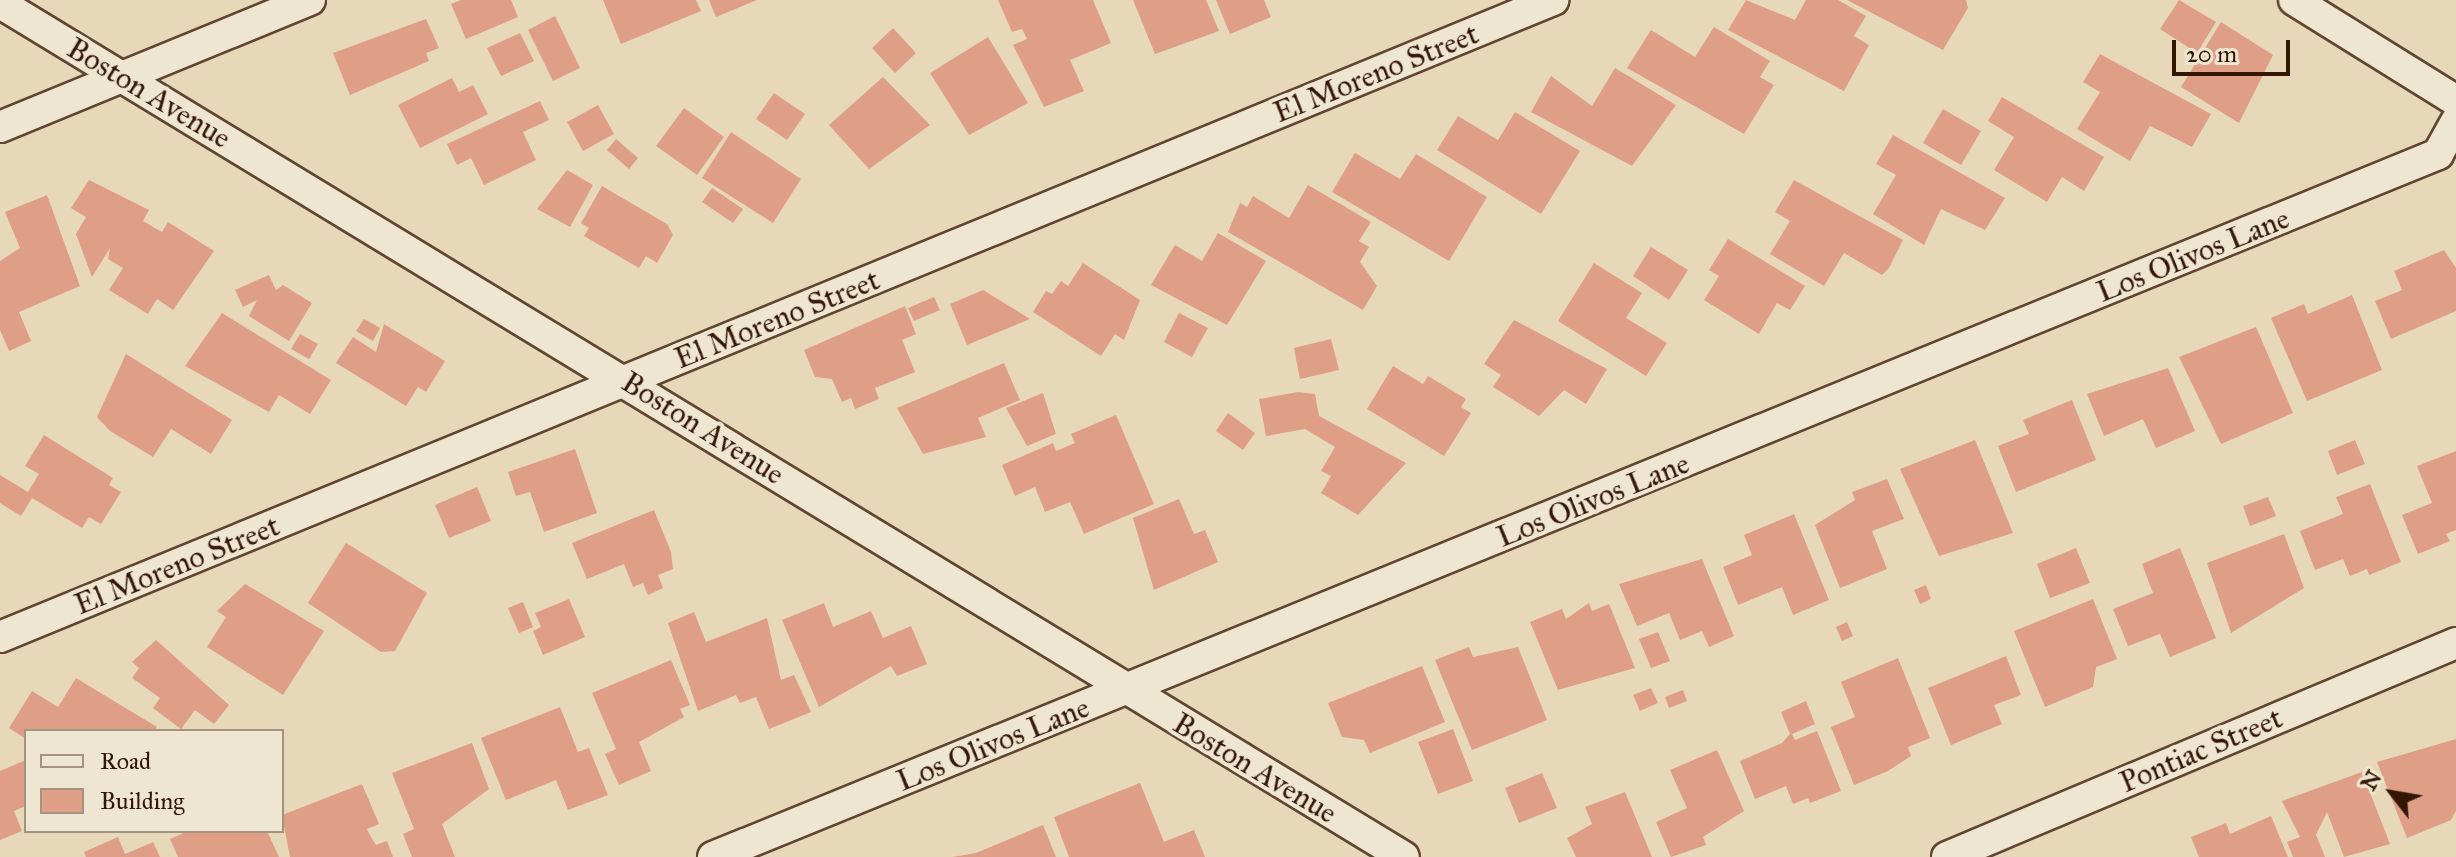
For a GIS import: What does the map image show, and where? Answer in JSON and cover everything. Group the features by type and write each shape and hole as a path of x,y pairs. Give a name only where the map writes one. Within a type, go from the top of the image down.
{"street":[{"path":"0,127 310,0"},
{"name":"El Moreno Street","path":"0,637 1553,0"},
{"path":"2294,0 2456,101"},
{"name":"Boston Avenue","path":"0,3 627,381 1127,691 1404,857"},
{"name":"Los Olivos Lane","path":"713,857 1127,691 2438,154 2456,122"},
{"name":"Pontiac Street","path":"1947,857 2456,643"}],"building":[{"path":"461,0 511,0 518,17 466,39 451,4"},
{"path":"603,0 696,0 701,11 621,44"},
{"path":"709,0 757,0 716,17"},
{"path":"998,0 1093,0 1111,43 1070,60 1084,91 1044,107 1013,45 1027,39 1022,29 1012,32"},
{"path":"1133,0 1206,0 1219,31 1155,54"},
{"path":"1216,0 1264,0 1271,17 1230,34"},
{"path":"1746,0 1795,20 1806,0 1838,0 1866,16 1854,36 1869,45 1844,91 1728,30"},
{"path":"1847,0 1966,0 1968,8 1943,50"},
{"path":"2179,0 2216,22 2197,53 2160,29"},
{"path":"555,16 580,68 553,81 528,30"},
{"path":"426,19 439,48 426,53 429,61 350,95 333,53"},
{"path":"2221,22 2273,55 2239,123 2181,87"},
{"path":"1714,27 1770,61 1760,77 1774,85 1744,134 1627,68 1651,30 1695,57"},
{"path":"893,28 916,53 895,73 872,48"},
{"path":"520,33 534,61 501,76 487,48"},
{"path":"988,37 1028,103 969,135 930,73"},
{"path":"2100,54 2211,114 2192,147 2150,126 2130,161 2077,129 2100,92 2083,82"},
{"path":"1615,68 1676,105 1632,166 1531,112 1551,76 1592,106"},
{"path":"883,77 930,125 869,169 829,125"},
{"path":"452,78 459,92 473,85 488,114 420,148 398,105"},
{"path":"774,93 805,114 787,140 756,119"},
{"path":"2002,97 2104,157 2084,191 2062,177 2047,202 1994,170 2014,137 1988,121"},
{"path":"540,101 549,120 523,132 536,160 484,185 471,158 457,165 447,144"},
{"path":"598,105 614,134 583,151 567,122"},
{"path":"684,108 724,137 697,175 656,146"},
{"path":"1943,109 1981,131 1961,165 1923,143"},
{"path":"1515,112 1580,151 1541,214 1437,150 1458,116 1498,140"},
{"path":"731,132 801,179 773,223 702,178"},
{"path":"1893,135 2005,198 1985,230 1941,209 1924,245 1873,214 1896,175 1876,164"},
{"path":"616,139 638,158 629,169 607,150"},
{"path":"1355,153 1400,179 1416,154 1487,197 1449,261 1332,192"},
{"path":"567,170 593,185 570,227 537,209"},
{"path":"89,180 149,210 143,221 162,232 168,222 214,251 173,310 157,299 148,314 109,290 123,268 108,259 110,248 92,277 76,234 86,217 71,208"},
{"path":"1794,180 1903,240 1889,268 1882,275 1844,253 1824,286 1770,254 1790,221 1775,212"},
{"path":"1308,185 1371,222 1359,241 1369,247 1360,262 1377,286 1363,310 1228,232 1240,203 1247,207 1253,196 1289,218"},
{"path":"602,186 667,224 673,235 657,263 646,256 639,268 584,236 589,228 581,223"},
{"path":"712,188 743,209 733,223 702,202"},
{"path":"47,195 80,286 19,312 31,341 9,351 0,330 0,261 20,248 5,212"},
{"path":"1218,233 1266,261 1227,325 1151,285 1175,245 1202,261"},
{"path":"1728,239 1805,286 1790,310 1777,303 1759,334 1704,300 1719,276 1709,270"},
{"path":"1651,247 1688,270 1669,300 1633,276"},
{"path":"2444,250 2456,268 2456,311 2391,339 2375,301 2402,290 2394,271"},
{"path":"1083,263 1140,300 1124,340 1115,334 1101,356 1033,312 1046,291 1052,294 1061,281 1068,286"},
{"path":"1594,263 1642,293 1626,318 1667,343 1646,376 1558,321"},
{"path":"269,275 276,290 283,285 312,303 289,341 249,316 257,300 243,307 235,290"},
{"path":"983,290 1030,319 967,345 950,304"},
{"path":"2352,295 2382,370 2307,401 2271,318 2304,304 2308,314"},
{"path":"934,297 940,310 914,321 908,308"},
{"path":"905,306 916,334 902,340 915,372 875,388 879,399 855,409 851,398 842,402 832,379 815,377 804,350"},
{"path":"222,313 331,380 310,414 279,395 269,412 185,366"},
{"path":"1179,313 1208,328 1192,357 1164,342"},
{"path":"364,319 380,328 373,341 356,331"},
{"path":"1514,320 1607,369 1586,404 1564,390 1539,416 1493,387 1501,375 1484,364"},
{"path":"384,324 445,361 426,392 418,387 406,406 336,363 353,337 376,352"},
{"path":"2256,327 2293,413 2221,444 2179,357"},
{"path":"300,334 318,344 309,359 291,349"},
{"path":"1331,339 1339,370 1300,379 1294,348"},
{"path":"126,354 232,420 211,454 171,429 153,457 110,431 97,417"},
{"path":"1004,363 1020,400 978,418 986,437 923,454 897,408"},
{"path":"1393,366 1423,384 1428,376 1466,399 1461,407 1471,413 1444,456 1367,409"},
{"path":"2168,368 2195,431 2156,448 2143,419 2104,436 2087,394"},
{"path":"1298,392 1315,394 1319,416 1406,463 1358,515 1321,493 1331,476 1321,471 1335,447 1305,429 1266,436 1259,399"},
{"path":"1043,393 1056,434 1027,446 1006,408"},
{"path":"2072,400 2096,460 2016,492 1998,446 2029,434 2023,420"},
{"path":"1228,413 1255,433 1243,450 1216,431"},
{"path":"1116,415 1154,504 1084,534 1070,502 1045,512 1035,487 1015,496 1002,465 1053,443 1056,451 1075,443 1071,434"},
{"path":"44,435 113,478 109,485 121,492 101,524 89,517 82,528 32,498 21,516 0,503 0,475 28,492 39,474 25,466"},
{"path":"1975,440 2013,533 1939,556 1900,469"},
{"path":"2355,440 2365,464 2337,475 2328,451"},
{"path":"575,449 597,513 544,532 530,492 516,496 508,472"},
{"path":"2456,451 2456,530 2446,534 2450,541 2418,554 2402,515 2432,503 2417,466"},
{"path":"1887,479 1904,519 1872,531 1887,569 1840,588 1815,525 1855,500 1852,492"},
{"path":"2370,484 2401,562 2369,575 2367,569 2350,576 2343,559 2315,570 2300,531 2343,514 2336,497"},
{"path":"477,487 491,521 449,538 435,505"},
{"path":"2268,497 2276,516 2250,526 2243,506"},
{"path":"1179,499 1194,534 1205,530 1218,562 1154,590 1133,518"},
{"path":"654,510 671,552 673,569 658,575 663,588 648,595 643,583 633,587 624,564 587,579 572,543"},
{"path":"1794,514 1829,600 1793,615 1782,587 1738,605 1723,567 1752,555 1744,535"},
{"path":"2284,534 2304,588 2231,633 2207,563"},
{"path":"346,543 427,593 395,651 381,652 308,603"},
{"path":"2076,548 2090,583 2050,598 2037,564"},
{"path":"2180,548 2216,638 2170,657 2160,634 2128,646 2113,609 2153,593 2142,564"},
{"path":"1702,559 1734,636 1709,647 1702,631 1680,640 1669,613 1637,626 1619,584"},
{"path":"245,584 324,631 283,695 207,647 226,617 217,611"},
{"path":"1926,585 1931,599 1920,604 1914,590"},
{"path":"569,599 585,637 543,655 533,631 541,627 535,613"},
{"path":"2093,599 2117,659 2096,667 2093,687 2045,707 2014,631"},
{"path":"523,602 533,627 519,633 508,608"},
{"path":"824,603 833,627 871,611 883,638 911,626 927,664 897,676 891,666 819,707 782,620"},
{"path":"1589,603 1592,611 1609,604 1635,668 1558,690 1530,622 1562,609 1566,619"},
{"path":"694,612 706,642 767,618 781,680 794,675 811,712 769,729 756,697 740,703 736,695 698,711 668,623"},
{"path":"1847,622 1853,636 1842,641 1836,627"},
{"path":"1658,632 1670,661 1651,668 1639,639"},
{"path":"156,640 229,705 214,724 195,710 181,729 153,708 160,698 132,678 139,668 132,662"},
{"path":"1469,647 1473,657 1518,647 1547,720 1472,750 1435,660"},
{"path":"2006,656 2021,695 1994,705 2002,724 1951,745 1928,688"},
{"path":"1898,658 1930,738 1908,747 1911,756 1888,771 1854,785 1831,727 1855,717 1841,682"},
{"path":"671,660 690,705 680,709 684,717 639,742 651,771 619,785 605,754 616,749 592,693"},
{"path":"1422,666 1445,722 1370,753 1364,740 1342,737 1328,703"},
{"path":"76,678 157,727 24,729 24,738 9,728 32,691 58,707"},
{"path":"1651,688 1658,703 1640,711 1633,695"},
{"path":"1683,690 1687,701 1669,708 1665,697"},
{"path":"1806,701 1815,724 1792,734 1795,740 1817,731 1841,791 1810,803 1808,798 1793,804 1786,786 1755,799 1740,761 1782,743 1790,734 1781,712"},
{"path":"560,707 578,752 589,748 608,795 568,810 556,780 506,800 481,738"},
{"path":"1453,729 1473,781 1438,794 1418,742"},
{"path":"2456,739 2456,811 2451,820 2407,838 2377,762"},
{"path":"472,743 489,789 442,824 455,857 412,857 403,834 414,829 392,773"},
{"path":"1717,750 1744,811 1703,837 1706,845 1671,857 1656,822 1687,808 1670,770"},
{"path":"24,761 24,807 14,811 22,831 0,840 0,771"},
{"path":"2362,772 2390,844 2344,857 2327,812 2316,835 2325,857 2293,857 2287,842 2300,837 2282,801"},
{"path":"1542,773 1557,808 1519,823 1505,788"},
{"path":"1140,783 1164,842 1194,830 1205,857 1069,857 1054,817"},
{"path":"362,784 379,824 367,829 376,845 387,841 393,857 290,857 284,814"},
{"path":"1625,792 1652,857 1576,857 1567,838 1592,824 1585,807"},
{"path":"2271,816 2288,857 2199,857 2191,837 2226,823 2230,834"},
{"path":"1043,825 1056,857 952,857 976,853"},
{"path":"184,833 268,833 279,857 178,857 170,839"},
{"path":"118,837 125,854 153,842 160,857 86,857 84,852"}]}
